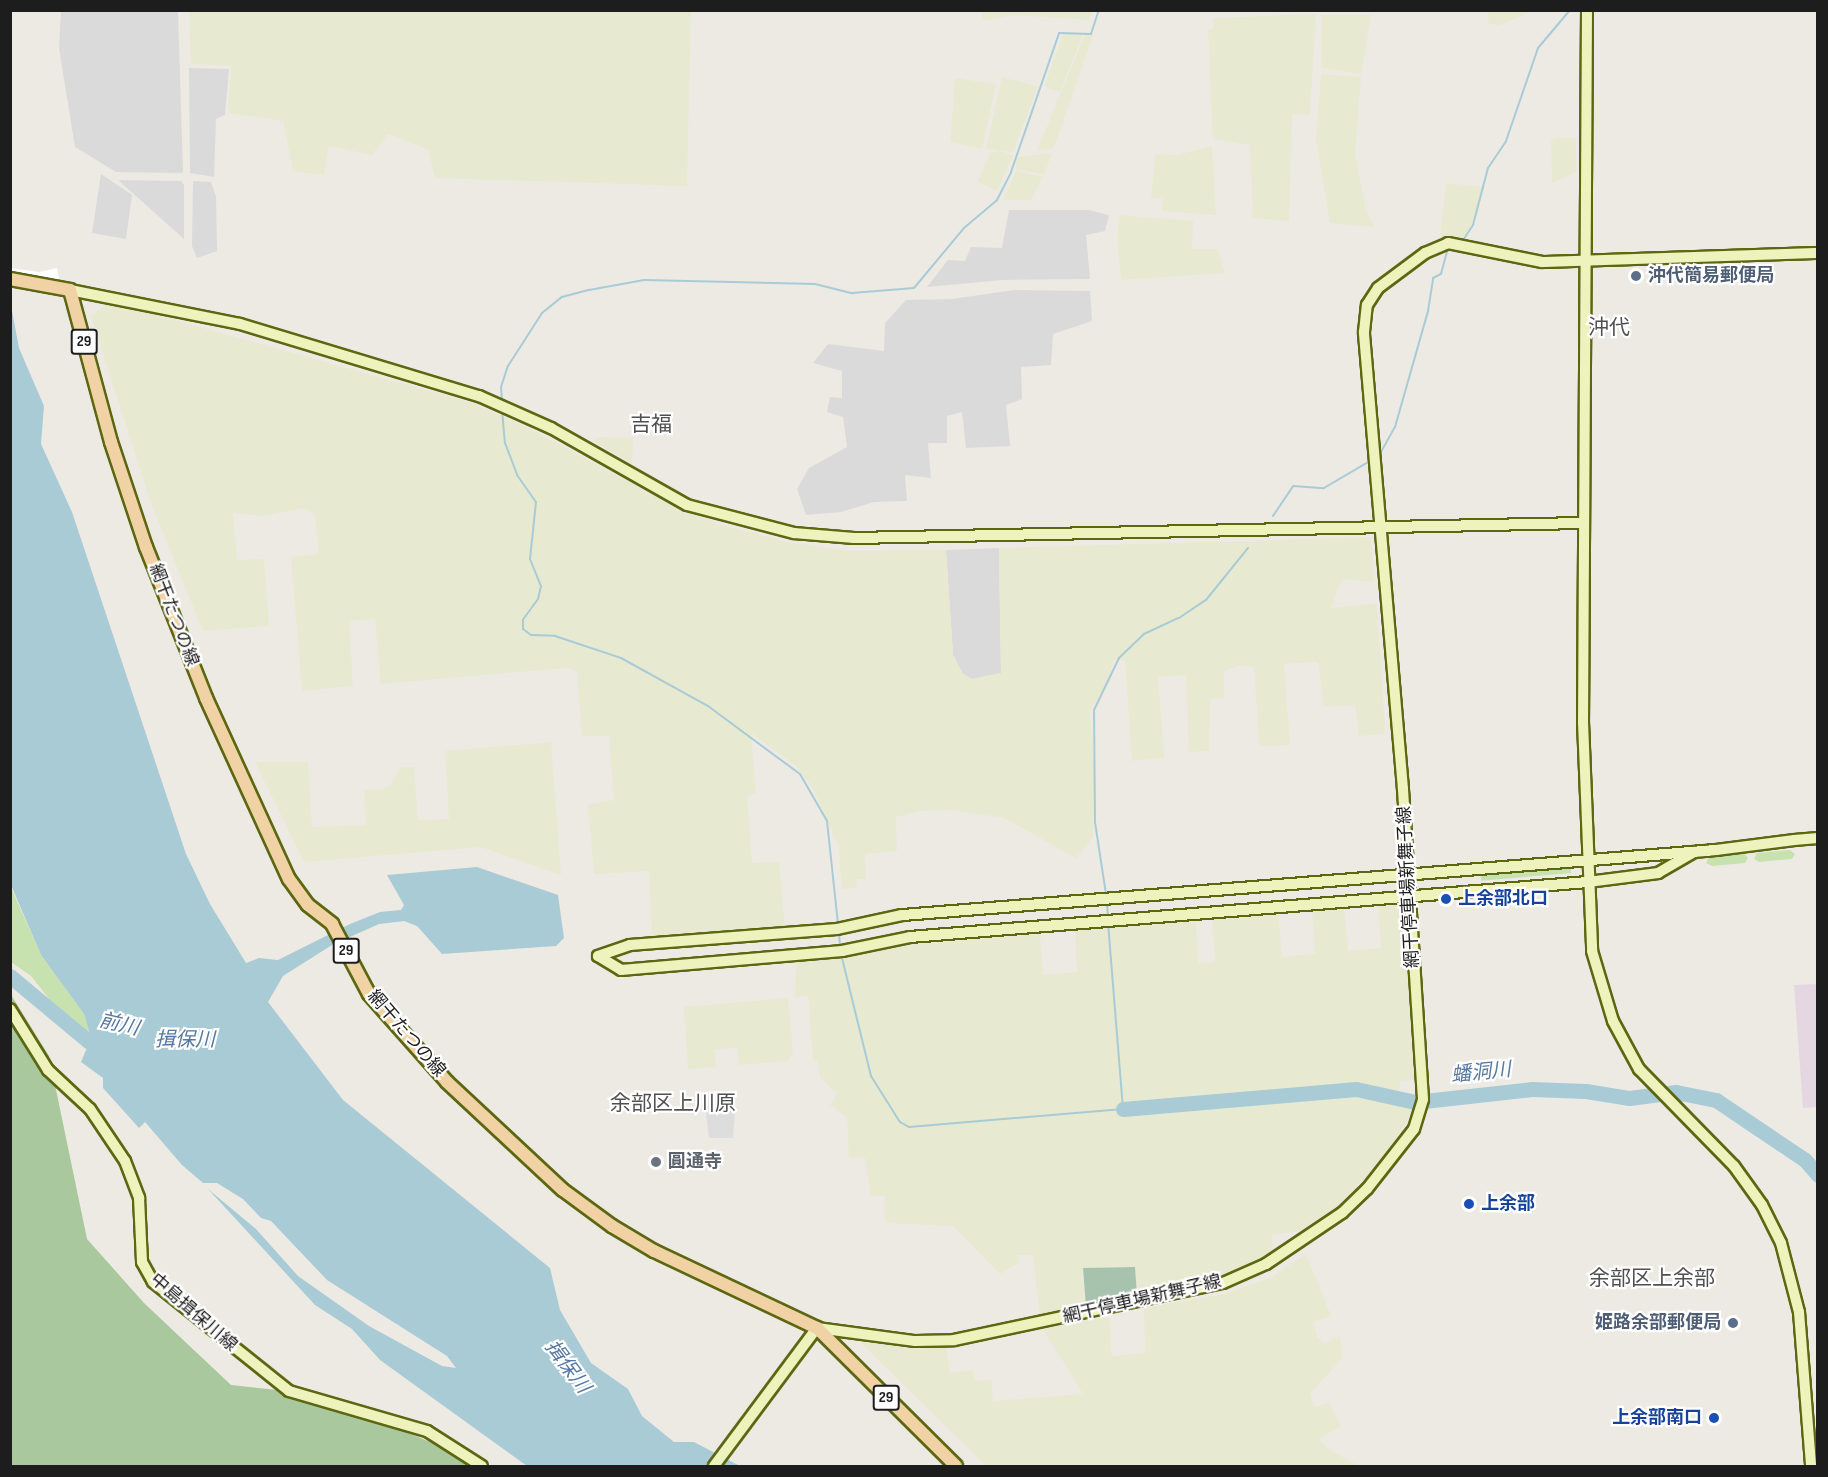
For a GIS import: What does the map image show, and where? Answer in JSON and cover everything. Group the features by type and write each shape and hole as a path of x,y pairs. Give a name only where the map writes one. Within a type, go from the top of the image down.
{"main road":[{"path":"10,279 67,289"},
{"name":"網干たつの線","path":"67,289 114,453 206,698 289,879 308,905 332,924 369,994 447,1082 563,1190 654,1251 814,1332 956,1467"}],"street":[{"path":"1587,10 1584,524 1586,861 1595,970 1623,1043 1650,1084 1734,1166 1762,1205 1786,1257 1799,1312 1811,1467"},
{"name":"網干停車場新舞子線","path":"814,1332 915,1341 954,1340 1223,1283 1266,1264 1342,1213 1395,1155 1414,1129 1423,1103 1382,529 1364,332 1367,305 1378,288 1425,253 1448,243 1542,262 1818,253"},
{"path":"67,289 240,324 479,396 551,428 687,505 794,533 854,538 1584,524"},
{"path":"1716,850 902,915 837,929 630,945 598,956 621,970 842,951 910,937 1588,882 1658,873 1694,852 1716,850 1818,838"},
{"name":"中島揖保川線","path":"10,1009 48,1070 90,1109 125,1161 139,1198 142,1262 153,1282 290,1391 427,1431 482,1467"},
{"path":"714,1467 814,1332"}],"shaded area":[{"path":"61,11 178,11 183,173 116,172 75,147 59,48"},
{"path":"189,68 229,69 225,115 216,119 214,177 190,173"},
{"path":"101,174 132,195 126,239 92,233"},
{"path":"118,180 181,181 184,185 184,239"},
{"path":"193,181 211,182 216,196 217,251 197,258 192,246"},
{"path":"1009,210 1089,210 1109,215 1105,231 1086,235 1090,279 1002,280 927,287 948,260 965,261 971,247 1002,248"},
{"path":"1014,290 1090,291 1092,321 1053,334 1051,365 1021,367 1022,399 1006,405 1010,446 966,448 962,412 947,416 947,443 928,443 931,478 905,475 907,501 874,502 841,512 806,515 797,489 809,468 847,447 843,417 827,412 830,397 842,398 842,371 813,363 828,344 884,351 885,323 906,300 952,299"},
{"path":"999,548 1001,673 972,679 963,674 953,655 946,550"},
{"path":"1817,984 1817,1107 1803,1108 1794,985"},
{"path":"704,1097 717,1097 718,1110 735,1110 733,1138 709,1138"}],"green space":[{"path":"982,10 1093,11 1089,20 1013,15 983,21"},
{"path":"1487,10 1534,11 1500,25 1489,24"},
{"path":"189,11 691,11 687,186 435,178 428,150 388,134 372,155 329,146 324,175 293,171 283,121 228,113 231,66 191,64"},
{"path":"1316,14 1310,115 1292,114 1289,221 1253,218 1250,145 1213,139 1208,30 1213,29 1213,18"},
{"path":"1322,15 1371,15 1361,74 1321,68"},
{"path":"1063,34 1083,34 1060,92 1044,87"},
{"path":"1085,34 1093,35 1054,148 1037,151"},
{"path":"1321,74 1361,77 1355,154 1366,211 1375,227 1330,223 1316,139"},
{"path":"1002,77 1038,86 1013,152 986,149"},
{"path":"955,78 996,84 982,149 950,142"},
{"path":"1555,138 1576,138 1576,172 1552,183 1551,141"},
{"path":"1212,146 1216,215 1162,211 1163,199 1151,198 1155,154 1177,155"},
{"path":"1001,151 1013,156 997,191 978,182 990,153"},
{"path":"1052,153 1044,175 1016,169 1016,157"},
{"path":"1016,171 1043,177 1031,200 1003,200"},
{"path":"1446,183 1485,187 1473,224 1462,239 1440,236"},
{"path":"1120,215 1193,221 1192,249 1218,249 1225,273 1121,280 1117,239"},
{"path":"110,302 469,402 529,428 651,494 719,524 788,542 850,551 946,550 953,655 963,674 972,679 1001,673 999,548 1371,537 1374,582 1342,579 1331,608 1377,603 1385,730 1383,734 1359,736 1355,705 1324,707 1318,662 1284,664 1290,745 1263,746 1259,744 1254,667 1242,665 1224,671 1224,698 1210,699 1209,751 1189,752 1186,675 1158,677 1164,758 1132,761 1125,660 1114,660 1108,682 1090,711 1095,769 1093,838 1076,858 1004,818 951,810 920,811 896,817 897,851 865,854 866,879 856,879 857,888 842,889 838,845 812,787 796,766 751,733 756,794 747,796 752,863 779,862 785,928 652,937 649,871 594,874 588,805 614,800 609,736 582,736 577,672 569,668 381,684 375,619 349,621 353,686 302,691 291,557 319,554 315,514 303,508 263,516 233,513 237,560 264,559 269,626 203,631 151,503 91,316"},
{"path":"598,437 633,438 632,464 594,441"},
{"path":"551,742 561,875 481,847 304,862 255,762 308,762 312,827 366,825 364,789 380,790 390,786 401,767 414,767 418,820 449,819 445,751"},
{"path":"1790,850 1795,854 1792,859 1759,862 1754,859 1757,853"},
{"path":"1743,853 1748,858 1745,863 1712,866 1706,863 1709,857"},
{"path":"1570,862 1571,873 1481,881 1480,870"},
{"path":"10,885 41,955 84,1014 91,1038 84,1043 31,976 11,962"},
{"path":"1378,905 1396,905 1403,913 1416,1080 1400,1081 1399,1092 1414,1097 1414,1109 1383,1161 1336,1207 1300,1231 1272,1235 1273,1254 1253,1266 1219,1280 1137,1295 1135,1267 1083,1268 1086,1307 1040,1317 1033,1255 1017,1255 1020,1262 1000,1274 953,1226 885,1223 885,1196 871,1196 865,1158 849,1157 847,1117 830,1105 837,1093 820,1078 818,1061 813,1060 808,996 795,997 796,962 904,945 1040,934 1043,975 1077,972 1075,931 1196,920 1198,963 1215,962 1212,918 1278,912 1282,957 1315,954 1312,910 1344,908 1348,951 1381,948"},
{"path":"10,993 49,1056 87,1239 144,1303 231,1385 277,1390 374,1418 451,1451 471,1466 11,1466"},
{"path":"788,998 793,1053 788,1061 739,1065 737,1048 715,1049 716,1067 688,1069 684,1007"},
{"path":"1306,1254 1331,1316 1313,1322 1317,1337 1324,1343 1340,1336 1342,1358 1310,1394 1315,1407 1329,1403 1341,1426 1319,1439 1328,1449 1359,1466 986,1466 859,1341 907,1348 946,1346 950,1373 973,1370 975,1381 991,1380 993,1401 1083,1394 1043,1329 1109,1316 1112,1356 1145,1353 1144,1308 1224,1294 1272,1277"},
{"path":"1135,1267 1137,1295 1086,1307 1083,1268"}],"water":[{"name":"揖保川","path":"10,300 19,348 44,406 41,444 72,512 186,854 210,904 246,963 259,958 278,960 350,924 380,912 401,910 404,905 387,875 477,867 558,895 564,938 556,946 442,954 417,926 404,921 379,924 332,945 283,976 268,1002 343,1100 550,1268 560,1310 591,1363 628,1389 642,1416 674,1442 694,1442 740,1466 527,1466 380,1360 352,1329 315,1305 208,1189 256,1229 298,1276 369,1326 442,1366 456,1368 447,1356 327,1280 271,1221 261,1218 243,1199 217,1183 203,1183 182,1165 145,1122 139,1128 103,1088 103,1078 81,1062 91,1038 84,1014 41,955 11,885"}],"pier":[{"path":"11,268 39,272 57,268 62,294 11,284"}],"waterway":[{"path":"502,401 501,387 508,366 542,313 562,297 644,280 815,284 852,293 914,288 964,228 997,200 1011,172 1059,33 1091,34 1099,10"},
{"path":"1461,243 1473,225 1488,168 1506,141 1538,48 1570,10"},
{"path":"1381,452 1395,427 1428,311 1433,278 1441,274 1448,248"},
{"path":"502,410 505,443 517,475 536,502 530,559 541,586 538,599 523,620 523,629 531,635 555,636 621,658 708,706 800,774 827,821 838,924"},
{"path":"1273,516 1293,486 1324,488 1370,461"},
{"path":"1106,894 1095,822 1094,710 1119,658 1144,634 1179,618 1206,600 1248,548"},
{"path":"1107,903 1108,918"},
{"path":"841,954 871,1076 900,1122 909,1127 1123,1109 1108,924"},
{"path":"839,933 840,948"},
{"name":"前川","path":"10,976 88,1041 107,1045"},
{"name":"蟠洞川","path":"1123,1109 1356,1089 1415,1102 1532,1089 1586,1091 1629,1098 1676,1092 1716,1100 1805,1160 1818,1175"}],"place":[{"name":"沖代簡易郵便局","path":"1636,276"},
{"name":"上余部北口","path":"1446,899"},
{"name":"圓通寺","path":"656,1162"},
{"name":"上余部","path":"1469,1204"},
{"name":"姫路余部郵便局","path":"1733,1323"},
{"name":"上余部南口","path":"1714,1418"}],"district":[{"name":"沖代","path":"1609,328"},
{"name":"吉福","path":"651,425"},
{"name":"余部区上川原","path":"673,1104"},
{"name":"余部区上余部","path":"1652,1279"}]}
